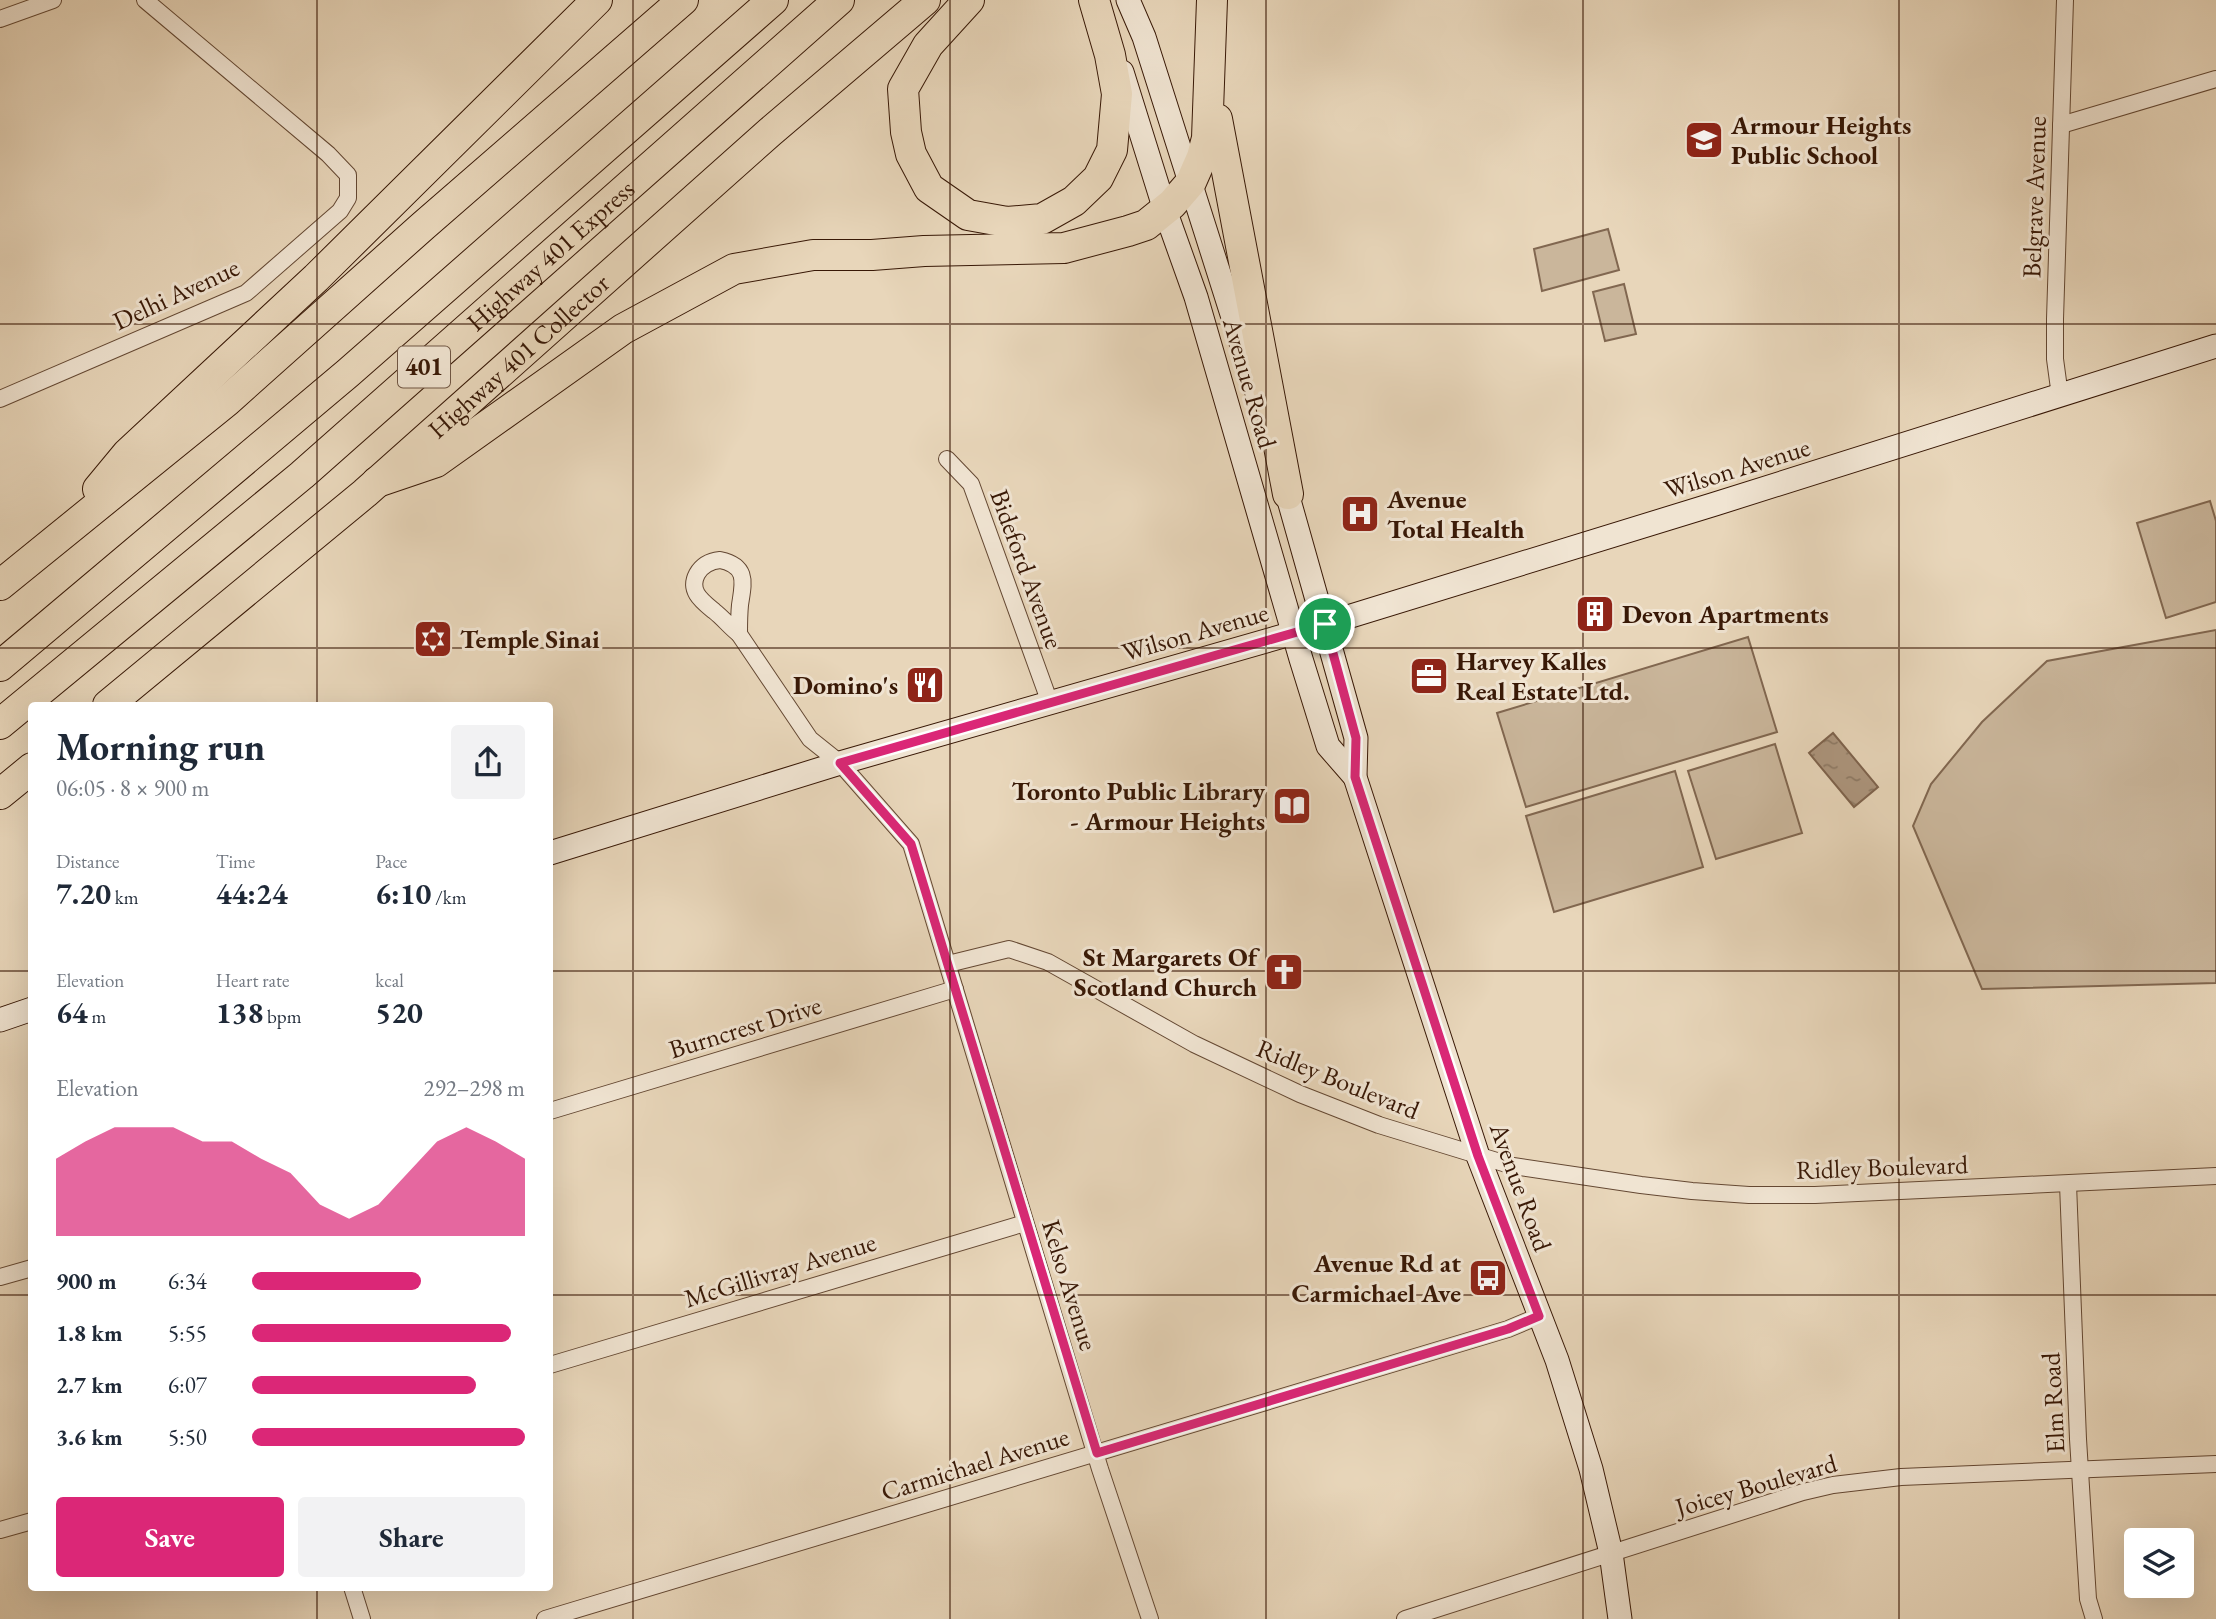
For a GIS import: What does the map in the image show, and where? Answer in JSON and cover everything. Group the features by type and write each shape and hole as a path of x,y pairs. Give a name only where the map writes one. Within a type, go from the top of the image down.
{"highway":[{"path":"51,545 127,454 316,278 597,0"},
{"path":"0,585 227,401 683,0"},
{"name":"Highway 401 Express","path":"0,666 338,382 773,0"},
{"name":"Highway 401 Express","path":"0,724 302,475 839,0"},
{"name":"Highway 401 Collector","path":"112,702 377,482 770,132 925,0"},
{"path":"969,0 928,45 903,89 906,132 911,154 929,188 968,215 1007,222 1042,219 1074,201 1098,178 1112,150 1118,94 1095,0"},
{"path":"377,482 436,461 622,329 734,269 813,254 872,255 924,251 1064,248 1146,225 1191,182 1202,157 1206,138 1212,0"},
{"path":"1209,77 1288,494"},
{"path":"0,794 28,771"}],"main road":[{"name":"Avenue Road","path":"1095,0 1110,33 1165,209 1196,297 1328,746 1355,777"},
{"name":"Avenue Road","path":"1128,0 1191,182 1288,494 1356,738 1355,777 1478,1156 1557,1360 1591,1469 1611,1553 1620,1619"},
{"name":"Wilson Avenue","path":"553,852 840,763 1325,624 1727,501 2216,346"},
{"path":"0,1020 28,1010"}],"street":[{"path":"0,19 53,0"},
{"name":"Delhi Avenue","path":"0,400 246,293 340,211 348,198 348,176 328,154 145,0"},
{"name":"Belgrave Avenue","path":"2060,396 2055,359 2055,319 2065,0"},
{"path":"2061,125 2216,79"},
{"name":"Bideford Avenue","path":"947,458 971,484 1050,703"},
{"path":"738,635 810,739 840,763 911,844 948,964"},
{"name":"Ridley Boulevard","path":"948,964 1009,949 1048,962 1194,1044 1300,1094 1379,1125 1521,1168 1654,1187 1749,1195 1815,1195 2216,1176"},
{"name":"Kelso Avenue","path":"948,964 1025,1223 1150,1619"},
{"name":"Burncrest Drive","path":"553,1110 955,989"},
{"name":"Elm Road","path":"2068,1184 2080,1470 2088,1599 2094,1619"},
{"name":"McGillivray Avenue","path":"553,1364 1025,1223"},
{"path":"0,1277 28,1269"},
{"name":"Carmichael Avenue","path":"545,1619 1508,1329 1539,1316"},
{"name":"Joicey Boulevard","path":"1405,1619 1803,1492 1833,1485 1913,1476 2216,1464"},
{"path":"0,1530 28,1522"},
{"path":"353,1591 362,1619"}],"shaded area":[{"path":"1608,229 1619,270 1542,291 1534,249"},
{"path":"1624,284 1636,334 1605,341 1593,292"},
{"path":"2210,501 2216,521 2216,602 2166,618 2137,523"},
{"path":"2216,630 2216,983 1982,989 1913,826 1931,784 1982,722 2047,661"},
{"path":"1748,637 1777,732 1526,807 1497,713"},
{"path":"1775,744 1802,833 1716,859 1688,771"},
{"path":"1675,771 1703,867 1554,912 1526,816"}],"water":[{"path":"1833,733 1878,787 1854,807 1809,753"}],"place":[{"name":"Armour Heights Public School","path":"1704,140"},
{"name":"Avenue Total Health","path":"1360,514"},
{"name":"Devon Apartments","path":"1595,614"},
{"name":"Temple Sinai","path":"433,639"},
{"name":"Harvey Kalles Real Estate Ltd.","path":"1429,676"},
{"name":"Domino's","path":"925,685"},
{"name":"Toronto Public Library - Armour Heights","path":"1292,806"},
{"name":"St Margarets Of Scotland Church","path":"1284,972"},
{"name":"Avenue Rd at Carmichael Ave","path":"1488,1278"}],"route":[{"path":"1325,624 1356,738 1355,777 1478,1156 1539,1316 1508,1329 1097,1453 911,844 840,763 1325,624"}]}
